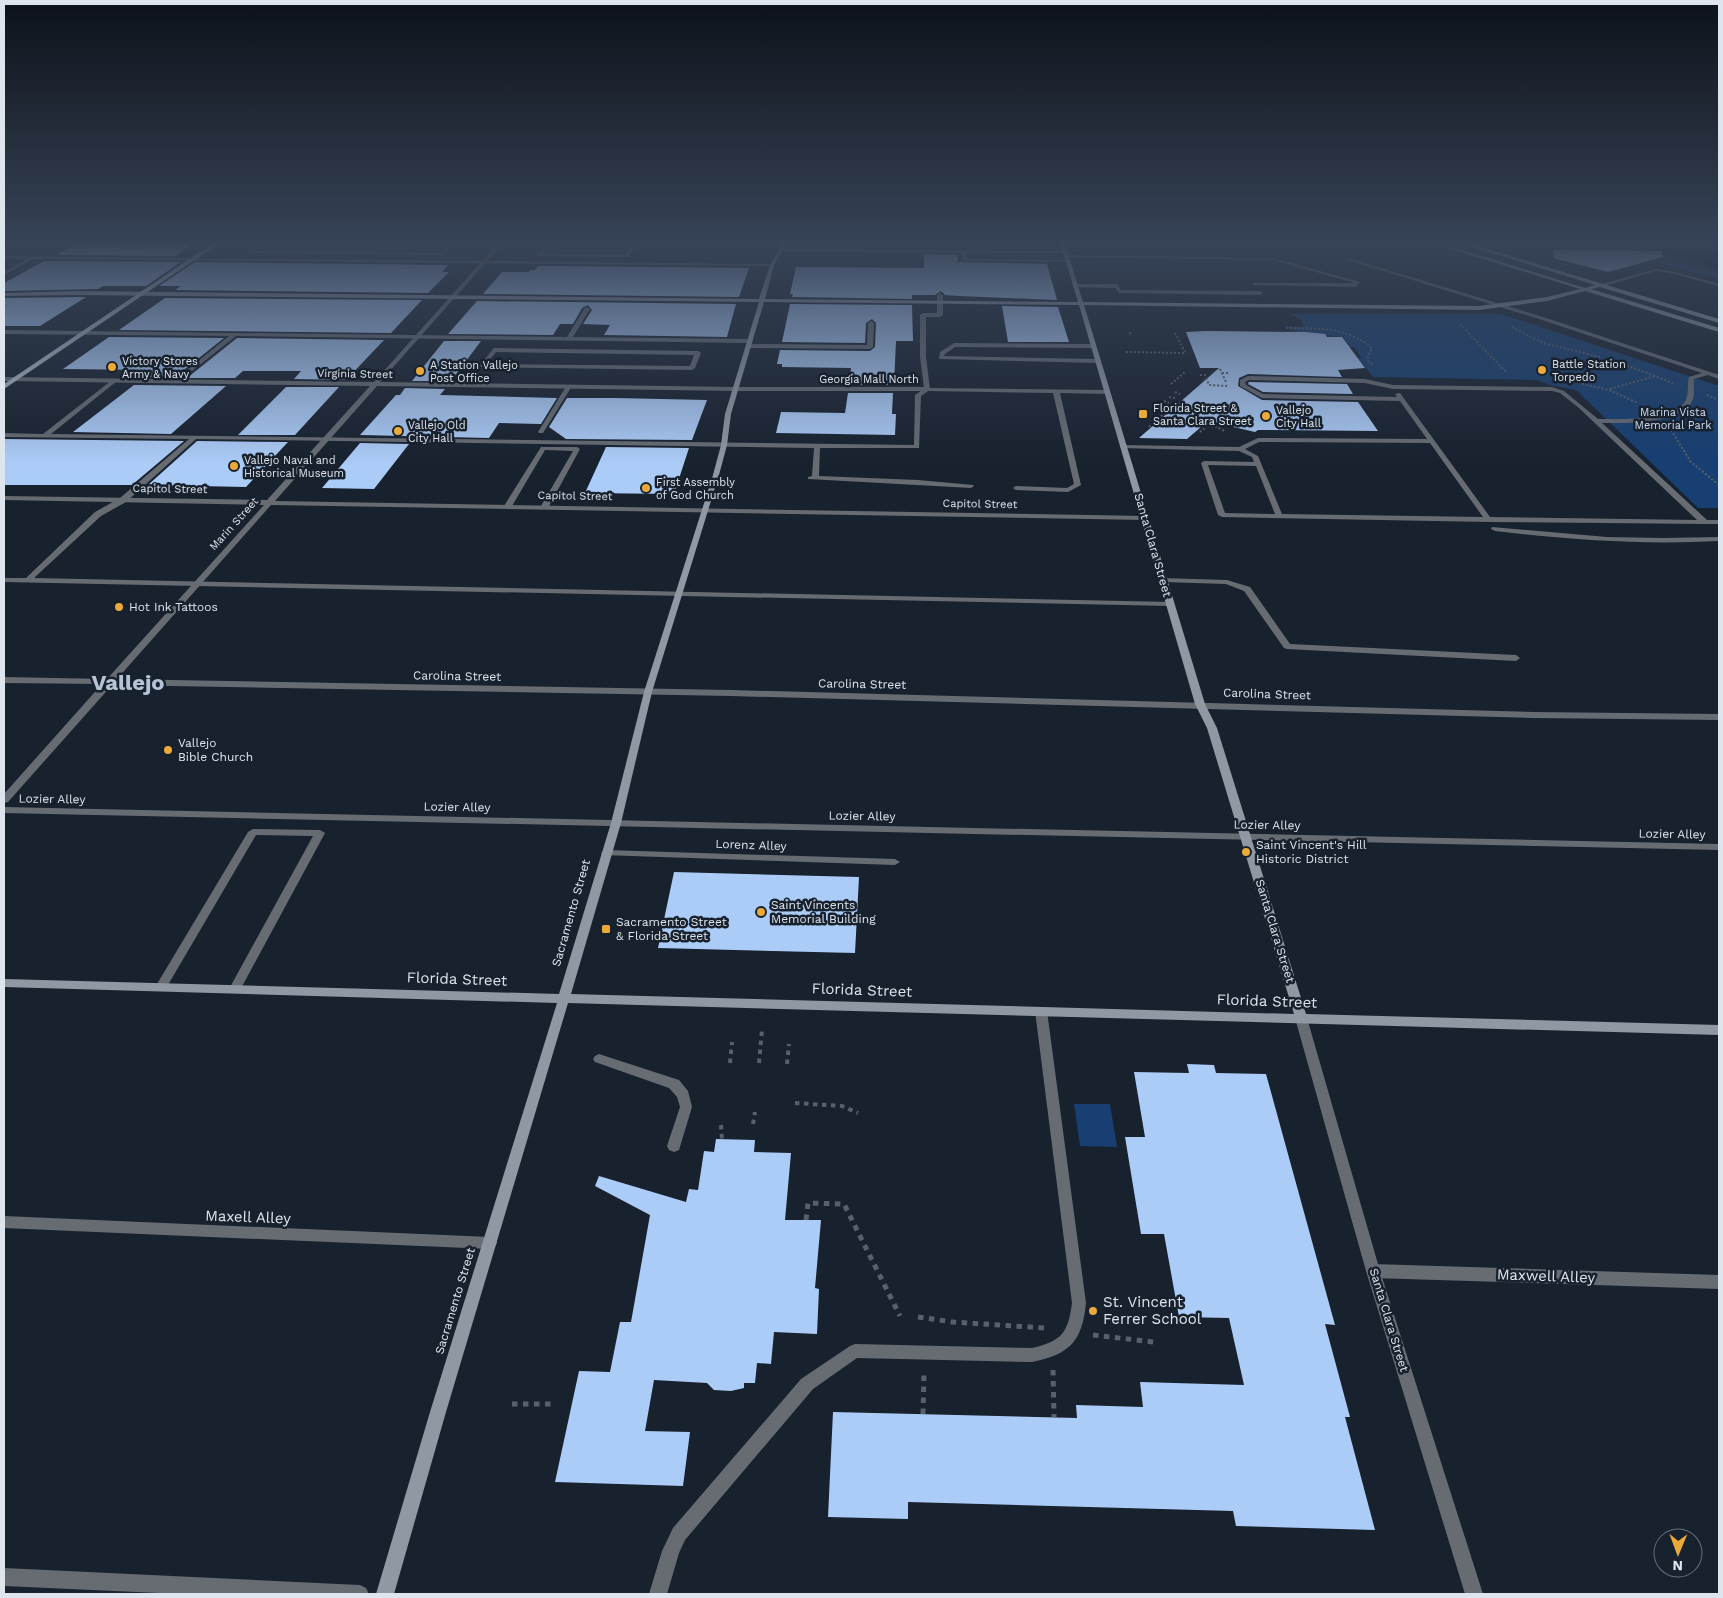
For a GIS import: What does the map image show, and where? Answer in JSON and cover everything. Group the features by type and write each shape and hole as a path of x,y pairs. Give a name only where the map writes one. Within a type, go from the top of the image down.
{"main road":[{"path":"4,387 111,316"},
{"name":"Sacramento Street","path":"385,1594 616,823 648,692 705,511 724,445 728,414 757,316"},
{"name":"Santa Clara Street","path":"1083,316 1146,518 1200,704 1212,728 1301,1018"},
{"path":"1673,316 1719,330"},
{"path":"1701,316 1719,321"},
{"name":"Florida Street","path":"4,983 1719,1030"}],"street":[{"name":"Marin Street","path":"4,800 436,316"},
{"path":"569,339 583,316"},
{"name":"Georgia Mall North","path":"737,389 927,389 923,357 923,316"},
{"path":"1531,316 1719,377"},
{"path":"4,332 569,339 870,347 871,323"},
{"path":"177,381 234,335"},
{"path":"1093,346 954,345 942,353 941,358 1097,361"},
{"path":"494,350 698,353 692,368 603,367 482,366 494,350"},
{"path":"1596,422 1660,418 1683,408 1690,399 1690,378 1708,373"},
{"path":"1401,399 1262,396 1243,386 1242,381 1248,378 1365,381 1393,387 1552,388 1562,392 1581,406 1704,522"},
{"name":"Virginia Street","path":"4,379 737,389"},
{"path":"44,435 114,381"},
{"path":"541,432 569,386"},
{"path":"1393,387 1489,520"},
{"path":"4,435 917,447 918,395 927,389 1107,392"},
{"path":"1016,488 1068,490 1078,485 1056,391"},
{"path":"27,580 98,514 123,500 194,438"},
{"path":"1240,449 1258,440 1432,441"},
{"path":"817,446 813,478 971,486"},
{"path":"1123,447 1240,449 1255,456 1280,517"},
{"path":"508,506 543,448 577,449 545,506"},
{"path":"1258,464 1204,463 1222,515 1719,522"},
{"name":"Capitol Street","path":"4,498 1146,518"},
{"path":"1495,529 1546,535 1598,538 1679,541 1719,539"},
{"path":"4,580 1171,604"},
{"path":"1163,580 1227,582 1247,589 1287,646 1516,658"},
{"name":"Carolina Street","path":"4,680 1200,704 1534,715 1719,717"},
{"name":"Lozier Alley","path":"4,810 1719,847"},
{"path":"161,987 253,832 320,833 235,989"},
{"name":"Lorenz Alley","path":"606,853 896,862"},
{"path":"658,1594 671,1551 679,1534 807,1384 855,1350 1032,1356 1052,1352 1066,1341 1074,1331 1079,1303 1041,1011"},
{"name":"Santa Clara Street","path":"1301,1018 1373,1271 1474,1594"},
{"path":"599,1059 674,1084 683,1095 686,1107 674,1146"},
{"name":"Maxell Alley","path":"4,1222 490,1242"},
{"name":"Maxwell Alley","path":"1373,1271 1719,1282"},
{"path":"4,1577 360,1594"}],"path":[{"path":"1458,322 1523,388"},
{"path":"1510,326 1529,337 1562,349 1604,358"},
{"path":"1286,328 1329,330 1357,337 1367,343"},
{"path":"1130,332 1131,336"},
{"path":"1126,352 1185,354 1175,333"},
{"path":"1621,364 1719,400"},
{"path":"1220,369 1222,373"},
{"path":"1171,384 1186,372"},
{"path":"1200,375 1205,375 1210,385"},
{"path":"1609,390 1655,376"},
{"path":"1175,392 1180,394"},
{"path":"1169,397 1174,398"},
{"path":"1164,401 1169,403"},
{"path":"1159,406 1164,407"},
{"path":"1149,427 1166,412"},
{"path":"1204,425 1217,427"},
{"path":"759,1063 762,1030"},
{"path":"730,1063 732,1042"},
{"path":"787,1064 789,1044"},
{"path":"795,1103 842,1106 858,1113"},
{"path":"752,1124 755,1112"},
{"path":"721,1125 722,1139"},
{"path":"806,1220 808,1203 844,1204 900,1316"},
{"path":"918,1317 1074,1331 1103,1337 1154,1342"},
{"path":"1052,1352 1054,1417"},
{"path":"922,1414 924,1353"},
{"path":"512,1404 554,1404"}],"green space":[{"name":"Marina Vista Memorial Park","path":"1293,316 1506,316 1719,386 1719,508 1698,508 1576,390 1550,385 1537,380 1373,377 1358,358 1361,357 1354,347 1349,347 1342,337 1298,332 1283,326 1304,327 1301,319"},
{"path":"1074,1104 1110,1104 1117,1147 1080,1146"}],"building":[{"path":"4,316 57,316 40,326 4,326"},
{"path":"140,316 407,316 391,333 119,330"},
{"path":"464,316 578,316 573,324 560,324 553,335 448,334"},
{"path":"588,316 733,316 727,337 604,335 610,325 583,324"},
{"path":"788,316 912,316 913,341 896,341 894,385 849,385 851,368 782,367 782,364 777,364 780,350 870,351 875,347 876,323 872,319 866,323 865,343 782,342"},
{"path":"1004,316 1061,316 1069,342 1008,342"},
{"path":"1186,332 1305,332 1325,334 1327,337 1342,337 1365,368 1338,370 1342,377 1248,374 1239,378 1238,386 1262,400 1358,402 1378,431 1258,430 1255,432 1208,421 1187,439 1139,438 1219,368 1200,368"},
{"path":"109,337 224,338 175,377 143,377 152,370 63,369"},
{"path":"237,338 384,340 346,380 294,379 301,371 243,371 235,378 187,378"},
{"path":"444,341 481,341 451,381 412,381"},
{"path":"1249,382 1347,384 1353,394 1263,392 1248,384"},
{"path":"134,385 226,386 171,434 73,432"},
{"path":"286,387 339,387 295,435 238,435"},
{"path":"405,388 445,389 440,395 557,398 541,424 499,423 489,438 360,435 396,395 400,395"},
{"path":"848,393 893,393 892,414 896,414 895,435 776,433 781,412 845,413"},
{"path":"567,398 707,400 692,440 566,439 549,427"},
{"path":"4,439 184,441 132,485 4,485"},
{"path":"197,441 288,442 246,487 148,485"},
{"path":"360,443 409,444 374,489 322,488"},
{"path":"606,447 689,448 674,494 585,493"},
{"name":"Saint Vincents Memorial Building","path":"674,872 859,877 855,953 658,948"},
{"path":"1187,1064 1214,1065 1216,1073 1266,1074 1335,1325 1325,1324 1350,1417 1345,1417 1375,1530 1236,1526 1233,1511 908,1502 908,1519 828,1517 833,1412 1077,1418 1076,1405 1143,1407 1140,1382 1244,1385 1229,1318 1179,1317 1164,1234 1141,1234 1125,1137 1145,1137 1134,1072 1189,1073"},
{"path":"716,1139 755,1140 754,1152 791,1153 785,1220 821,1220 815,1288 819,1289 817,1334 774,1332 771,1364 757,1363 755,1383 744,1383 744,1388 731,1391 714,1390 707,1383 654,1380 645,1431 690,1432 683,1486 555,1482 579,1371 610,1372 620,1322 631,1322 650,1215 595,1186 599,1176 686,1202 689,1189 698,1190 704,1151 714,1152"}],"place":[{"name":"Victory Stores Army & Navy","path":"112,367"},
{"name":"Battle Station Torpedo","path":"1542,370"},
{"name":"A Station Vallejo Post Office","path":"420,371"},
{"name":"Florida Street & Santa Clara Street","path":"1143,414"},
{"name":"Vallejo City Hall","path":"1266,416"},
{"name":"Vallejo Old City Hall","path":"398,431"},
{"name":"Vallejo Naval and Historical Museum","path":"234,466"},
{"name":"First Assembly of God Church","path":"646,488"},
{"name":"Hot Ink Tattoos","path":"119,607"},
{"name":"Vallejo Bible Church","path":"168,750"},
{"name":"Saint Vincent's Hill Historic District","path":"1246,852"},
{"name":"Saint Vincents Memorial Building","path":"761,912"},
{"name":"Sacramento Street & Florida Street","path":"606,929"},
{"name":"St. Vincent Ferrer School","path":"1093,1311"}],"district":[{"name":"Vallejo","path":"128,682"}]}
